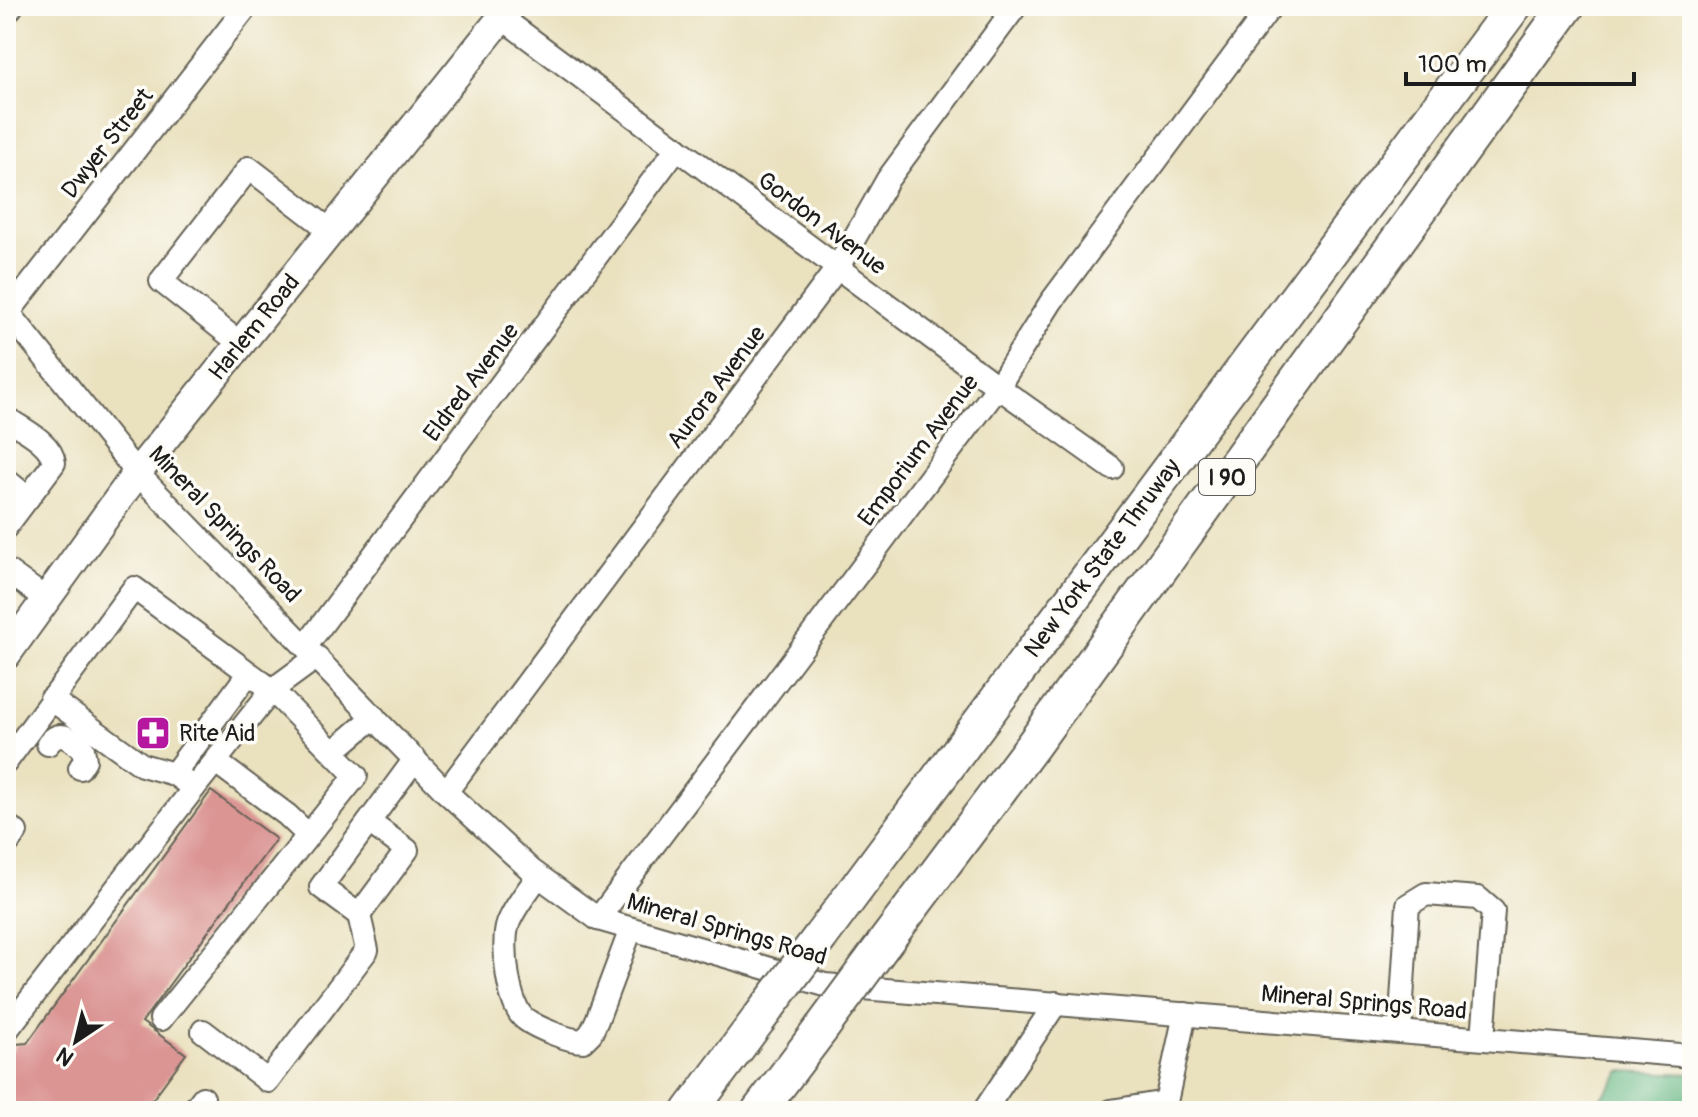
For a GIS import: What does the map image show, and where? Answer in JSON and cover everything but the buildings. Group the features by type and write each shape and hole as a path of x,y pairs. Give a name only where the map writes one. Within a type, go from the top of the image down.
{"highway":[{"name":"New York State Thruway","path":"690,1111 1514,6"},
{"name":"I 90","path":"759,1111 1033,745 1567,6"}],"main road":[{"name":"Harlem Road","path":"6,655 137,473 507,12"}],"street":[{"path":"6,14 12,6"},
{"name":"Dwyer Street","path":"9,317 247,6"},
{"name":"Aurora Avenue","path":"446,792 838,267 888,179 1016,6"},
{"name":"Emporium Avenue","path":"598,919 998,387 1051,302 1271,6"},
{"name":"Gordon Avenue","path":"507,12 677,148 1112,468"},
{"name":"Eldred Avenue","path":"6,1031 272,690 311,652 677,148"},
{"path":"241,344 161,281 249,168 331,231"},
{"name":"Mineral Springs Road","path":"9,317 137,473 446,792 538,876 598,919 825,985 1692,1056"},
{"path":"6,418 47,447 53,454 54,463 6,527"},
{"path":"6,480 28,498"},
{"path":"6,570 46,599"},
{"path":"6,762 134,588 272,690 356,776 161,1019"},
{"path":"174,774 248,674"},
{"path":"51,699 142,765 174,774 194,788"},
{"path":"333,752 374,717"},
{"path":"48,744 54,736 66,736 83,749 85,760 80,768"},
{"path":"203,1031 268,1081 367,950 359,915 321,887 415,759"},
{"path":"216,762 287,815 308,835"},
{"path":"359,915 407,850 369,822"},
{"path":"6,825 16,832 6,845"},
{"path":"538,876 508,924 504,952 513,998 518,1012 525,1019 573,1041 583,1041 597,1020 631,929"},
{"path":"1400,1032 1408,905 1426,894 1478,898 1493,911 1483,1038"},
{"path":"984,1111 1056,1003"},
{"path":"1111,1111 1166,1102 1185,1014"}],"green space":[{"path":"1621,1071 1692,1074 1692,1111 1592,1111"}],"place":[{"name":"Rite Aid","path":"153,733"}]}
